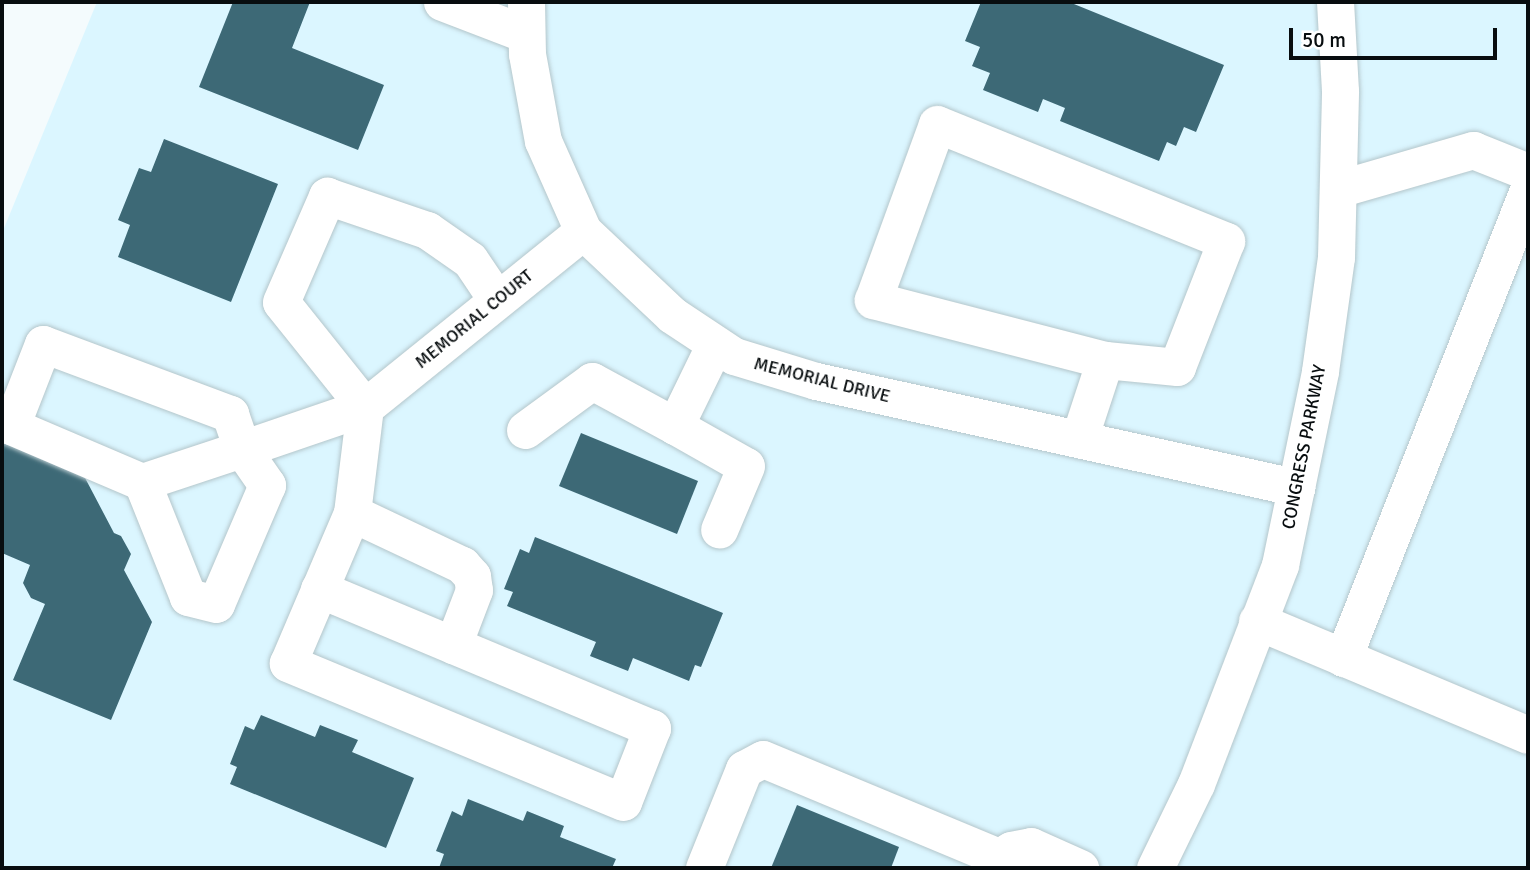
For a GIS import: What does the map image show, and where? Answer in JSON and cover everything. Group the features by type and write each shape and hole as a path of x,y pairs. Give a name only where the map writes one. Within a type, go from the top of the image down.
{"street":[{"path":"442,2 526,18"},
{"name":"CONGRESS PARKWAY","path":"1155,868 1196,784 1256,621 1280,565 1321,371 1336,257 1340,91 1335,2"},
{"name":"MEMORIAL DRIVE","path":"526,18 527,54 544,141 583,232 671,315 734,356 816,381 1296,487"},
{"path":"937,124 1226,241 1177,367 1105,360 873,300 937,124"},
{"path":"1338,189 1473,150 1528,172"},
{"path":"1343,658 1528,190"},
{"path":"319,589 652,728 623,802 288,663 319,589 352,513 365,407 281,302 327,196 428,230 470,260 497,300"},
{"name":"MEMORIAL COURT","path":"365,407 583,232"},
{"path":"142,482 188,597 216,604 267,485 242,449 230,414 43,344 11,426 142,482 242,449 365,407"},
{"path":"675,426 715,344"},
{"path":"1079,439 1105,360"},
{"path":"525,430 592,381 746,466 719,530"},
{"path":"352,513 462,565 472,576 474,590 453,645"},
{"path":"1256,621 1528,735"},
{"path":"704,868 744,769 763,759 995,863 1011,850 1031,846 1080,868"}],"shaded area":[{"path":"97,2 1528,2 1528,868 2,868 2,233"}],"building":[{"path":"233,2 310,2 292,48 384,85 358,150 199,87"},
{"path":"981,2 1069,2 1224,65 1196,132 1184,127 1176,146 1167,142 1159,161 1060,121 1065,108 1043,99 1038,112 983,90 990,73 972,66 980,47 965,41"},
{"path":"164,139 278,184 231,302 118,257 130,225 118,220 139,168 151,172"},
{"path":"581,433 698,481 677,534 559,486"},
{"path":"2,440 83,474 114,533 121,536 131,554 124,570 152,622 111,720 13,680 45,604 31,598 23,583 30,565 2,553"},
{"path":"535,537 723,613 701,667 695,665 689,681 633,658 628,671 590,656 596,642 507,606 513,592 504,589 520,549 529,553"},
{"path":"261,715 315,737 320,725 358,740 352,752 414,778 386,848 230,784 237,767 230,764 245,726 254,730"},
{"path":"468,799 523,821 527,811 564,826 560,837 616,859 612,868 439,868 444,854 436,851 452,811 462,816"},
{"path":"797,805 899,847 891,868 771,868"}]}
